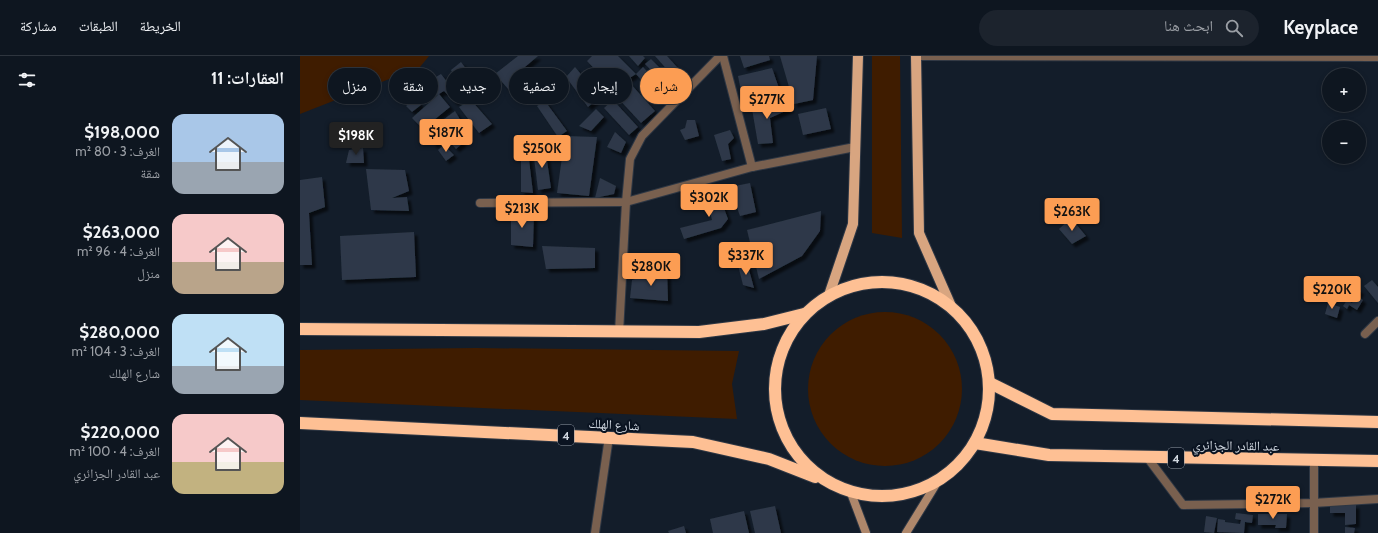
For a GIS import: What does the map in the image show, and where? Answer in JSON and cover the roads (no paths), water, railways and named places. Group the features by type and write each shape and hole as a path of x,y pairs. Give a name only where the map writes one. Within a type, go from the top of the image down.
{"highway":[{"path":"825,482 800,461 783,434 774,403 775,370 786,340 804,314 829,295 860,284 892,281 924,289 951,306 969,325 981,347 990,383"},
{"path":"300,329 619,333 699,332 764,324 804,314"},
{"name":"عبد القادر الجزائري","path":"990,383 1052,414 1378,422"},
{"name":"شارع الهلك","path":"300,423 693,442 769,459 851,493 879,497 910,493 938,481 959,464 975,443 986,418 990,383"},
{"name":"عبد القادر الجزائري","path":"975,443 1048,456 1378,461"}],"main road":[{"path":"829,295 853,224 858,56"},
{"path":"916,56 919,233 951,306"},
{"path":"906,533 938,481"},
{"path":"851,493 866,533"}],"street":[{"path":"619,333 626,202 630,158 642,136 720,56"},
{"path":"723,56 752,167"},
{"path":"919,56 1378,57"},
{"path":"480,203 626,202 752,167 855,146"},
{"path":"1365,334 1378,321"},
{"path":"595,533 609,438"},
{"path":"1147,457 1183,505 1313,503 1378,499"},
{"path":"1314,460 1314,533"}]}
